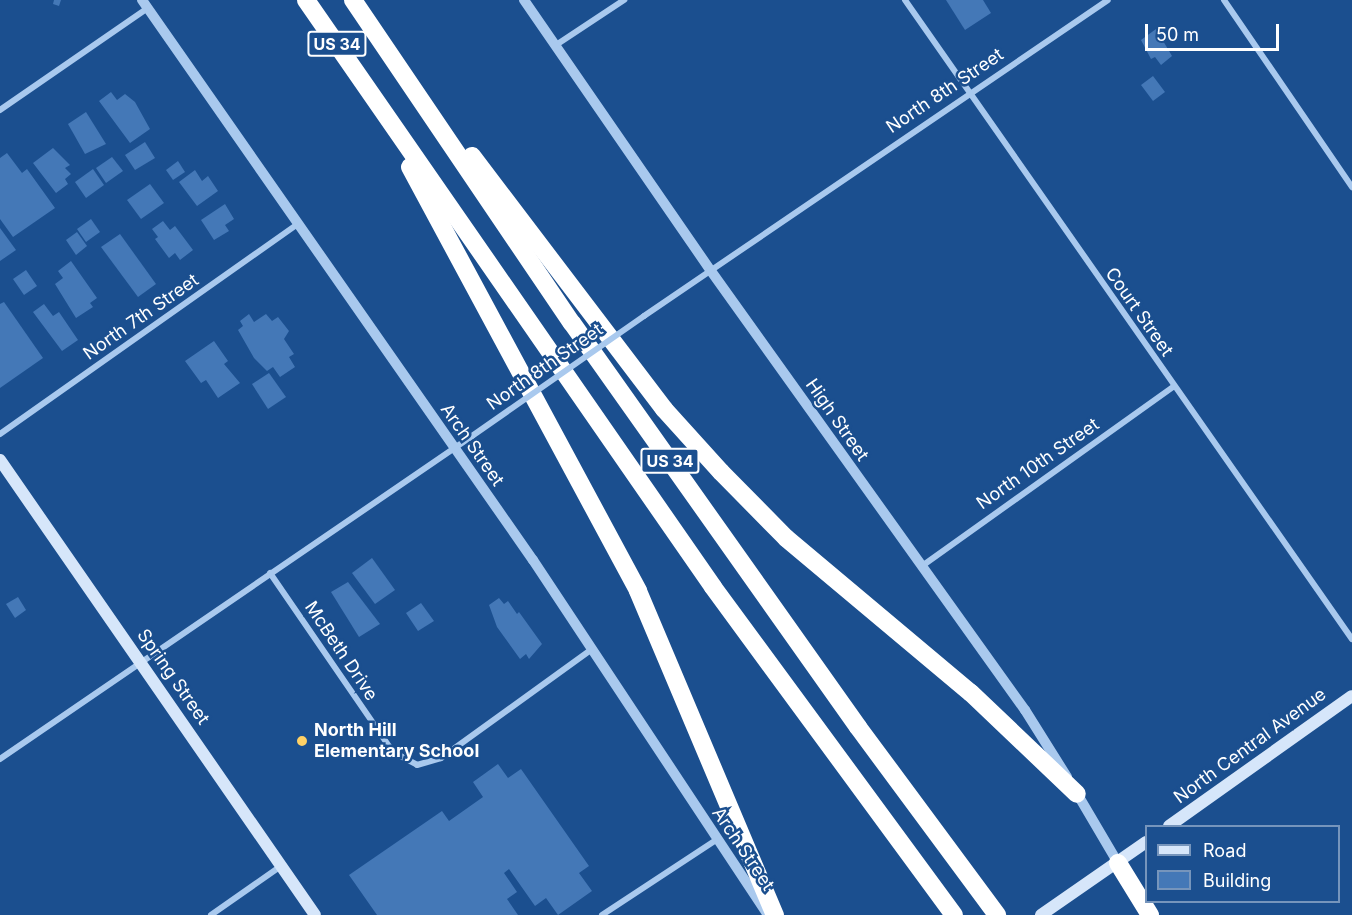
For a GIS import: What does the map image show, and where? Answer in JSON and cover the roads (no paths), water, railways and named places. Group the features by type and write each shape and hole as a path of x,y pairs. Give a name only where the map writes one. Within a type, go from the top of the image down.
{"highway":[{"name":"US 34","path":"306,0 819,737 954,915"},
{"name":"US 34","path":"353,0 593,352 858,727 997,915"},
{"path":"373,29 570,280 664,409 721,472 786,538 971,693 1077,794"},
{"path":"368,89 638,591 775,915"},
{"path":"1118,863 1150,915"}],"main road":[{"name":"Spring Street","path":"0,460 315,915"},
{"name":"North Central Avenue","path":"1170,825 1352,696"},
{"path":"1041,915 1145,843"}],"street":[{"name":"High Street","path":"524,0 711,271 1025,710 1118,863"},
{"path":"556,45 624,0"},
{"name":"Court Street","path":"905,0 1173,387 1352,639"},
{"name":"North 8th Street","path":"0,759 454,449 968,93 1108,0"},
{"path":"1224,0 1352,187"},
{"path":"0,110 145,4"},
{"name":"Arch Street","path":"145,4 454,449 768,915"},
{"name":"North 7th Street","path":"0,434 298,224"},
{"name":"North 10th Street","path":"921,566 1173,387"},
{"name":"McBeth Drive","path":"270,573 393,752 417,765 441,758 591,650"},
{"path":"602,915 716,840"},
{"path":"211,915 281,866"}],"place":[{"name":"North Hill Elementary School","path":"302,741"}]}
